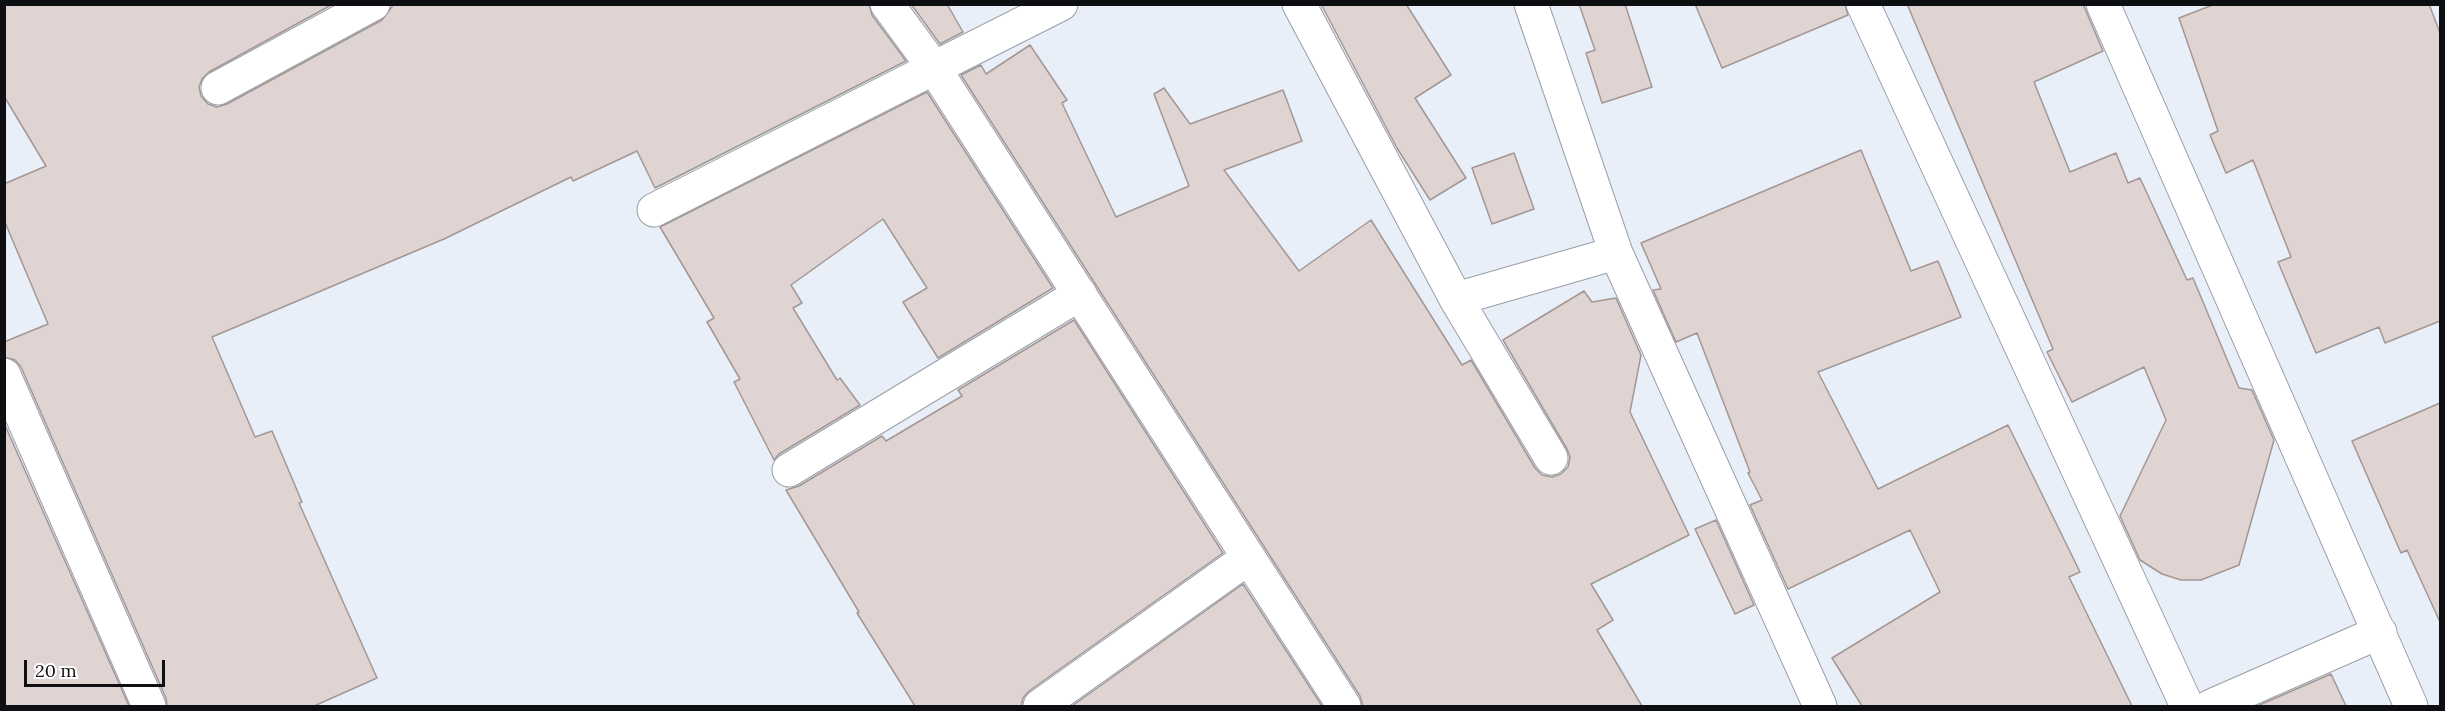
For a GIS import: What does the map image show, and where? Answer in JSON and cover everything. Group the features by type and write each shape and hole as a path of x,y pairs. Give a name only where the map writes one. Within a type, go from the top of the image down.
{"street":[{"path":"218,88 373,4"},
{"path":"887,4 934,68 1344,706"},
{"path":"654,210 1060,4"},
{"path":"1299,4 1456,298 1551,458"},
{"path":"1531,4 1616,253 1821,706"},
{"path":"1863,4 2187,706"},
{"path":"2103,4 2380,632 2410,706"},
{"path":"1456,298 1616,253"},
{"path":"789,470 1080,294"},
{"path":"4,375 150,706"},
{"path":"1040,706 1248,558"},
{"path":"2211,706 2380,632"}],"building":[{"path":"4,4 333,4 209,72 202,79 199,87 201,96 208,104 217,107 227,104 382,20 394,4 869,4 872,15 906,61 655,188 637,151 573,181 571,177 444,239 212,337 255,437 272,431 302,502 299,503 377,678 314,706 167,706 166,698 21,367 15,360 4,357 4,342 48,324 4,220 4,184 46,166 4,96"},
{"path":"911,4 947,4 963,32 940,44"},
{"path":"1321,4 1406,4 1451,75 1415,98 1466,178 1430,200 1397,148"},
{"path":"1579,4 1625,4 1652,87 1602,103 1586,53 1595,50"},
{"path":"1695,4 1845,4 1848,15 1722,68"},
{"path":"1907,4 2083,4 2103,51 2034,82 2070,172 2116,153 2128,183 2140,178 2187,280 2193,278 2239,388 2252,390 2274,440 2239,565 2201,580 2181,580 2162,574 2140,560 2120,516 2166,420 2144,367 2072,402 2047,352 2053,349"},
{"path":"2215,4 2429,4 2440,33 2440,321 2385,343 2379,327 2316,353 2278,262 2291,257 2253,160 2226,173 2210,135 2218,131 2179,18"},
{"path":"1030,45 1067,100 1062,103 1116,217 1189,186 1154,94 1164,88 1190,124 1283,90 1302,141 1224,170 1299,271 1371,220 1462,365 1471,360 1535,468 1542,475 1552,477 1561,474 1568,467 1570,457 1503,340 1584,291 1592,302 1616,298 1641,355 1630,412 1689,535 1591,584 1613,620 1597,630 1642,706 1363,706 1360,696 961,75 981,65 986,74"},
{"path":"927,92 1053,288 938,358 903,302 927,288 883,219 791,285 802,303 793,308 837,380 840,378 860,405 779,454 774,460 734,382 740,379 707,322 714,318 660,227"},
{"path":"1861,150 1911,271 1938,261 1961,317 1818,372 1878,489 2008,425 2080,572 2069,577 2132,706 1862,706 1832,658 1940,592 1910,530 1788,589 1750,505 1762,500 1748,473 1750,472 1697,333 1676,342 1653,290 1661,289 1641,243"},
{"path":"1514,153 1534,209 1492,224 1472,168"},
{"path":"1074,320 1223,553 1029,691 1023,698 1021,706 915,706 857,613 859,612 786,490 799,486 882,436 886,441 962,396 958,390"},
{"path":"2440,403 2440,622 2407,550 2401,553 2352,441"},
{"path":"4,423 129,706 4,706"},
{"path":"1716,520 1754,605 1735,614 1695,529"},
{"path":"1243,584 1322,706 1072,706"},
{"path":"2331,674 2346,706 2257,706"}]}
